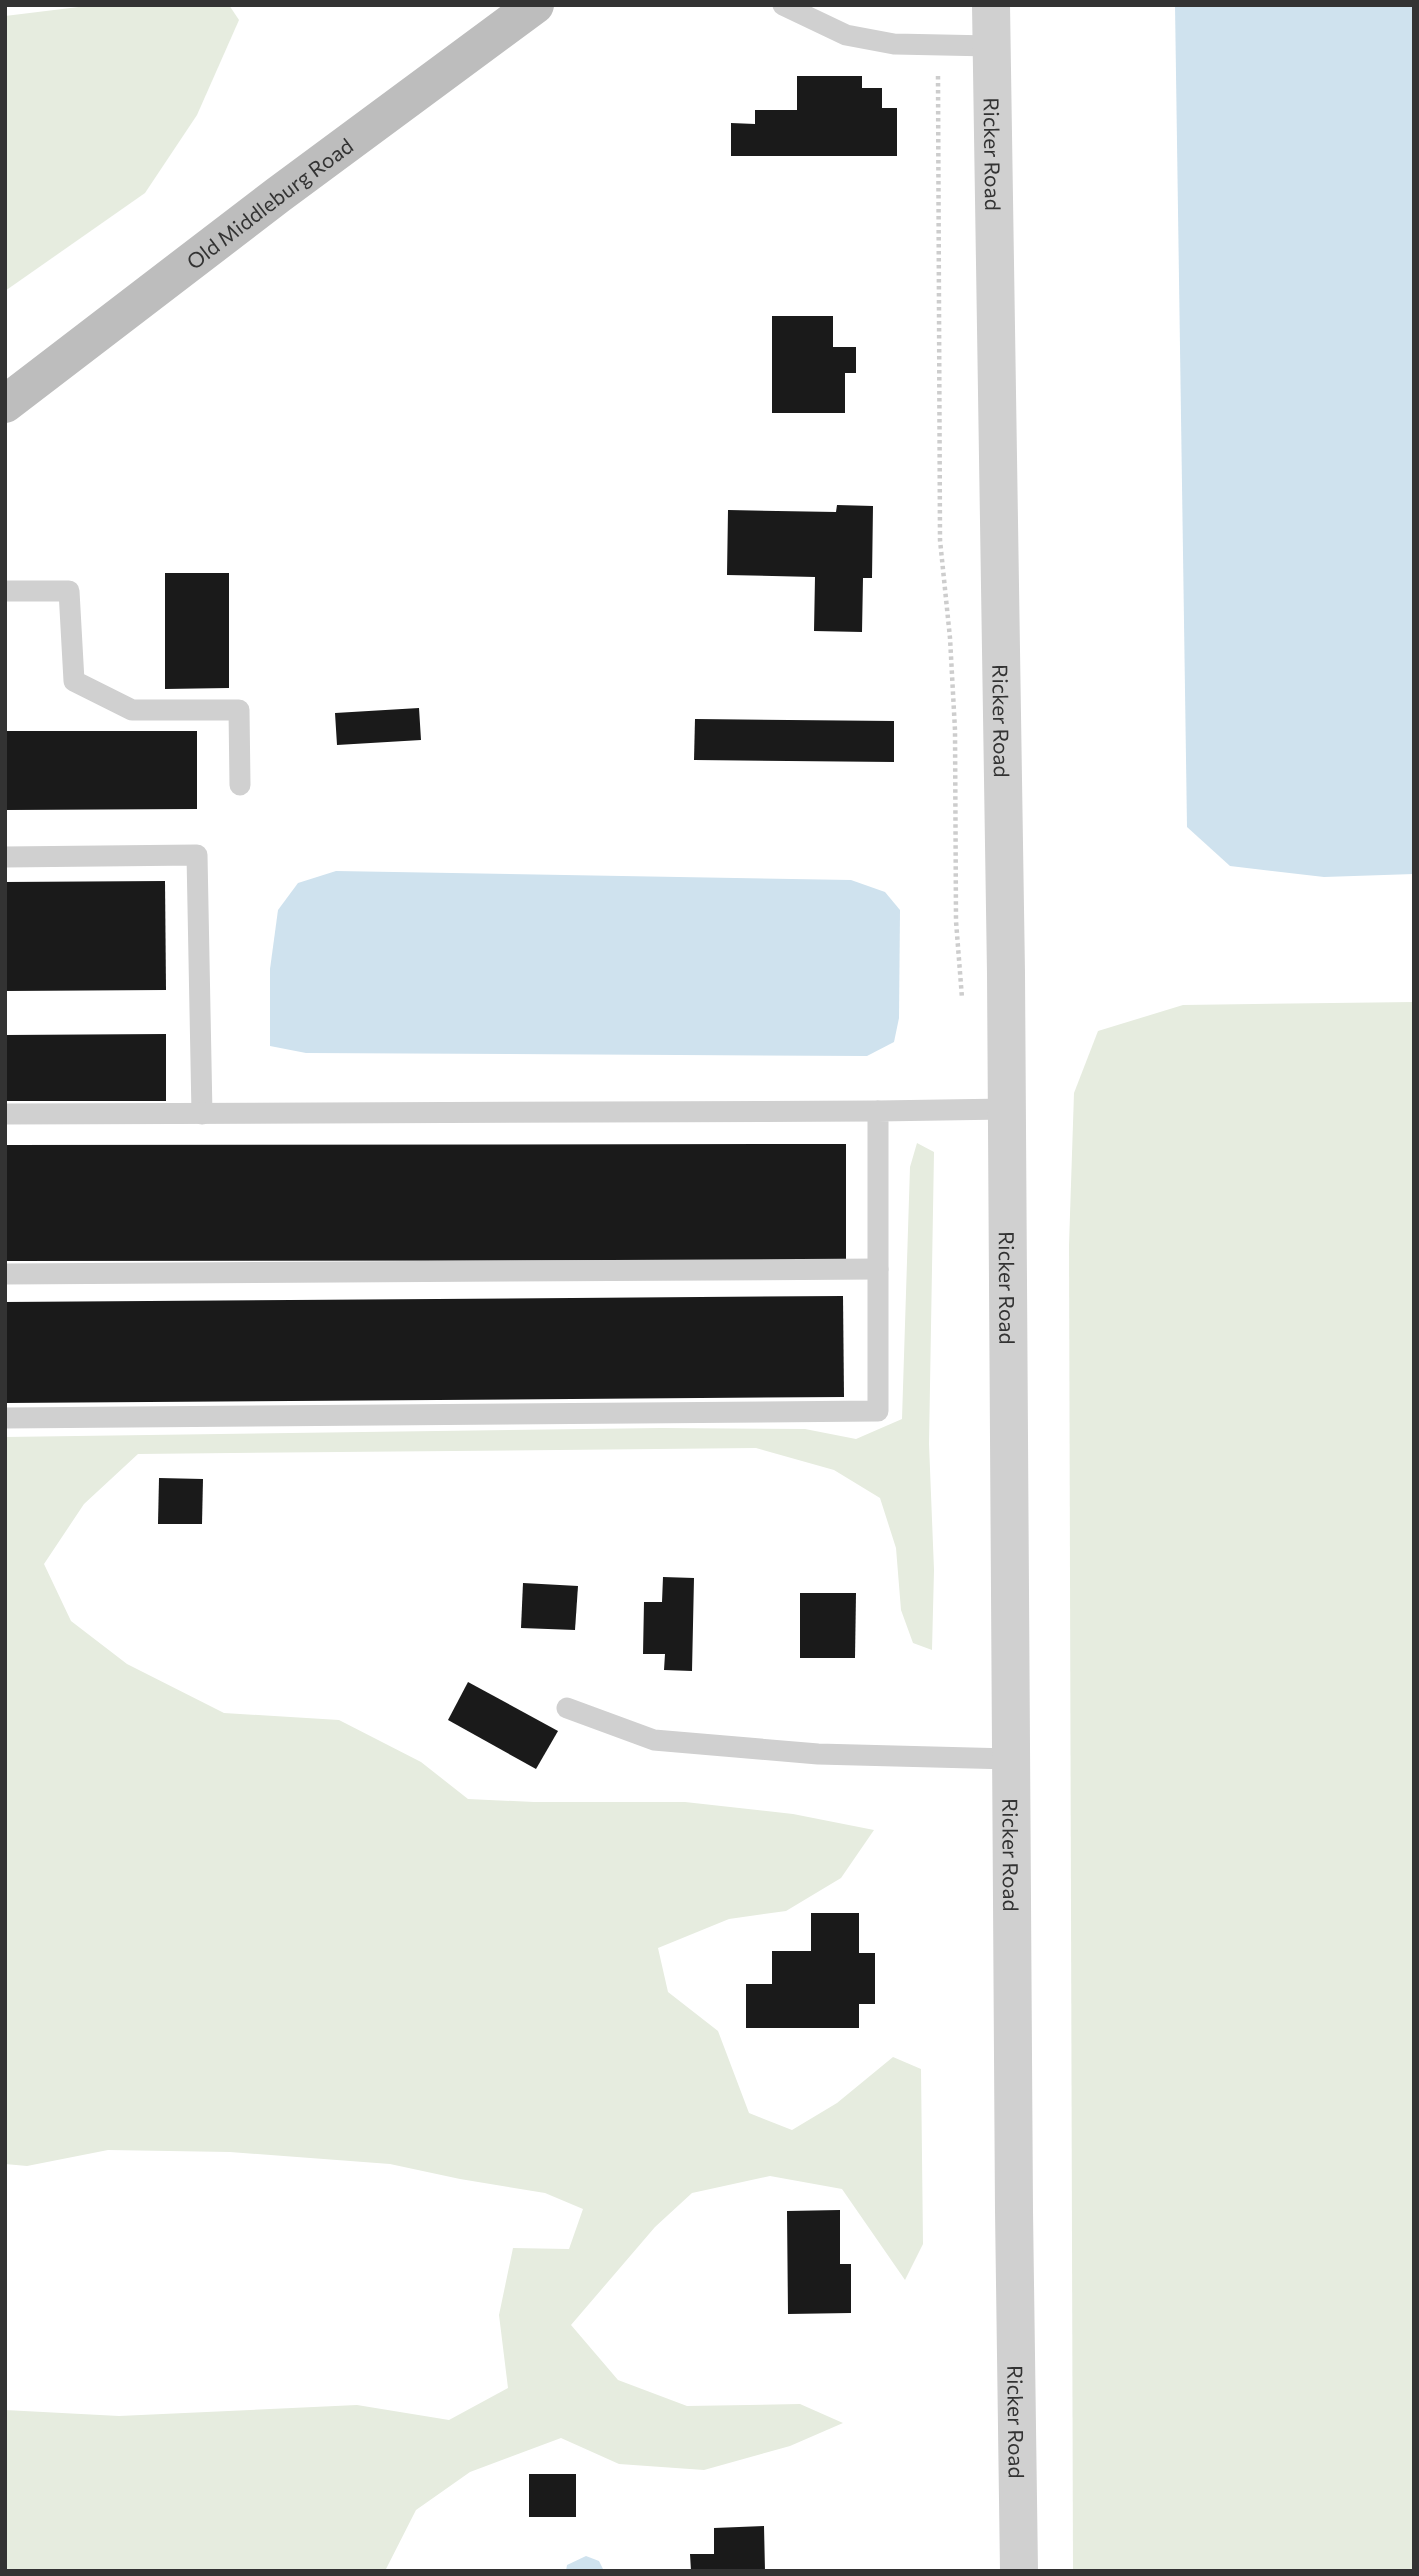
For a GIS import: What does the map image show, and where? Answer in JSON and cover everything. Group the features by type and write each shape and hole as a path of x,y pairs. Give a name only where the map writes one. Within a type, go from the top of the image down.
{"main road":[{"name":"Old Middleburg Road","path":"5,404 278,195 535,5"}],"street":[{"name":"Ricker Road","path":"991,5 1006,1109 1019,2571"}],"lane":[{"path":"783,5 846,34 894,44 991,46"},
{"path":"5,591 69,591 74,681 132,710 239,710 240,785"},
{"path":"5,857 197,855 202,1114"},
{"path":"5,1114 1006,1109"},
{"path":"5,1418 878,1411 878,1111"},
{"path":"5,1274 878,1269"},
{"path":"567,1708 654,1740 818,1754 1010,1759"}],"shaded area":[{"path":"95,5 229,5 239,20 197,115 145,193 5,291 5,16"},
{"path":"1414,1002 1414,2571 1073,2571 1069,1245 1074,1093 1098,1031 1183,1005"},
{"path":"917,1143 934,1152 929,1444 934,1570 932,1650 913,1643 901,1610 896,1548 880,1498 834,1470 756,1448 138,1454 84,1504 44,1564 71,1621 127,1664 224,1713 339,1720 421,1762 468,1799 685,1802 793,1814 874,1830 841,1878 786,1911 729,1919 658,1948 668,1992 718,2031 749,2113 792,2130 837,2103 893,2057 921,2069 923,2244 905,2280 842,2189 770,2176 692,2193 655,2227 571,2325 618,2380 687,2406 800,2404 843,2423 790,2446 704,2470 619,2464 561,2438 470,2472 416,2510 385,2571 5,2571 5,2410 119,2416 357,2405 449,2420 508,2388 499,2315 513,2248 569,2249 583,2209 545,2193 390,2164 230,2152 108,2150 27,2166 5,2164 5,1437 661,1428 805,1429 856,1439 902,1419 910,1167"}],"water":[{"path":"1175,5 1414,5 1414,874 1324,877 1230,866 1187,827"},
{"path":"336,871 851,880 885,892 900,910 899,1018 894,1042 867,1056 306,1053 270,1046 270,969 278,910 298,883"},
{"path":"586,2556 599,2561 604,2571 566,2571 567,2565"}],"building":[{"path":"797,76 862,76 862,88 882,88 882,108 897,108 897,156 731,156 731,123 755,124 755,110 797,110"},
{"path":"772,316 833,316 833,347 856,347 856,373 845,373 845,413 772,413"},
{"path":"837,505 873,506 872,578 863,578 862,632 814,631 815,577 727,575 728,510 836,512"},
{"path":"165,573 229,573 229,688 165,689"},
{"path":"419,708 421,740 337,745 335,713"},
{"path":"695,719 894,721 894,762 694,760"},
{"path":"6,731 197,731 197,809 6,810"},
{"path":"165,881 166,990 5,991 5,882"},
{"path":"166,1034 166,1101 5,1101 5,1035"},
{"path":"846,1144 846,1260 5,1261 5,1145"},
{"path":"843,1296 844,1397 5,1403 5,1302"},
{"path":"159,1478 203,1479 202,1524 158,1524"},
{"path":"663,1577 694,1578 692,1671 664,1670 665,1654 643,1654 644,1602 662,1602"},
{"path":"523,1583 578,1586 575,1630 521,1628"},
{"path":"800,1593 856,1593 855,1658 800,1658"},
{"path":"468,1682 558,1731 536,1769 448,1720"},
{"path":"811,1913 859,1913 859,1953 875,1953 875,2004 859,2004 859,2028 746,2028 746,1984 772,1984 772,1951 811,1951"},
{"path":"840,2210 840,2264 851,2264 851,2313 788,2314 787,2211"},
{"path":"529,2474 576,2474 576,2517 529,2517"},
{"path":"764,2526 765,2571 691,2571 690,2554 714,2554 714,2528"}]}
